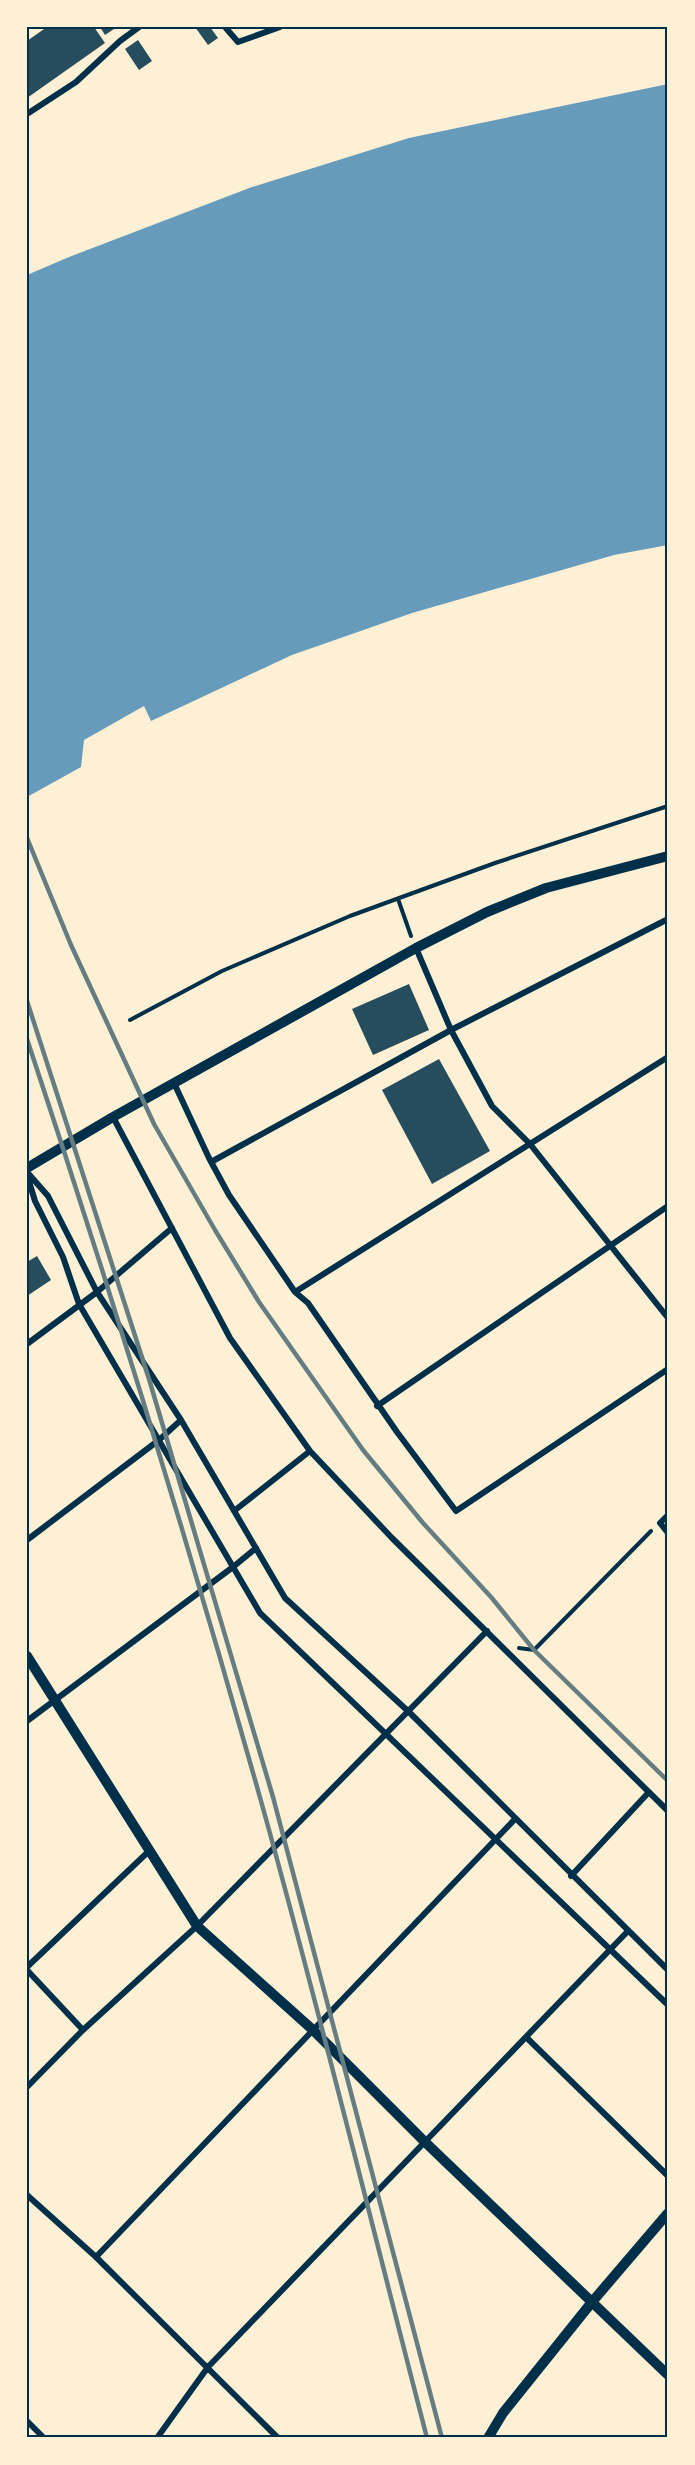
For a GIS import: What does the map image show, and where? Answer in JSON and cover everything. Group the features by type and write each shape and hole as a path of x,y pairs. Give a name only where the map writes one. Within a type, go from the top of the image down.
{"street":[{"path":"27,114 76,81 139,27"},
{"path":"225,27 238,42 280,27"},
{"path":"27,1172 112,1117 416,948 487,912 546,888 668,856"},
{"path":"211,1162 451,1030 668,919"},
{"path":"416,948 451,1030 492,1106 530,1144 668,1318"},
{"path":"295,1292 668,1058"},
{"path":"174,1083 229,1195 295,1292 308,1303 378,1406 456,1511 668,1369"},
{"path":"112,1117 230,1338 310,1451 393,1538 668,1811"},
{"path":"27,1172 48,1196 97,1292 181,1420 285,1598 409,1712 571,1876 668,1970"},
{"path":"27,1172 35,1201 63,1257 79,1304 260,1613 608,1950 668,2005"},
{"path":"378,1406 668,1206"},
{"path":"27,1344 97,1292 172,1228"},
{"path":"27,1540 159,1440 181,1420"},
{"path":"234,1511 310,1451"},
{"path":"668,1515 660,1523 668,1533"},
{"path":"27,1721 256,1548"},
{"path":"27,2087 83,2030 197,1926 487,1631"},
{"path":"27,1656 197,1926 313,2030 425,2142 668,2375"},
{"path":"571,1876 649,1792"},
{"path":"96,2257 515,1819"},
{"path":"83,2030 27,1969 149,1851"},
{"path":"157,2438 208,2367 628,1930"},
{"path":"526,2037 668,2176"},
{"path":"27,2195 96,2257 278,2438"},
{"path":"489,2438 503,2413 668,2212"},
{"path":"27,2421 44,2438"}],"path":[{"path":"130,1020 222,971 350,916 495,863 668,806"},
{"path":"398,899 416,948"},
{"path":"510,1646 534,1650 660,1523"}],"water":[{"path":"668,84 668,545 614,555 412,613 292,655 151,721 144,706 84,740 81,767 27,797 27,275 252,187 409,138"}],"building":[{"path":"47,27 94,27 105,43 27,98 27,41"},
{"path":"100,27 117,27 105,35"},
{"path":"195,27 210,27 218,38 208,45"},
{"path":"138,40 152,61 139,70 125,49"},
{"path":"409,984 429,1030 373,1055 352,1009"},
{"path":"439,1059 490,1151 432,1184 382,1090"},
{"path":"37,1256 51,1280 27,1296 27,1262"}],"railway":[{"path":"27,838 71,945 154,1124 259,1302 363,1450 423,1523 491,1597 534,1650 668,1781"},
{"path":"27,1001 149,1379 273,1797 442,2438"},
{"path":"27,1039 119,1323 234,1705 304,1960 427,2438"}]}
